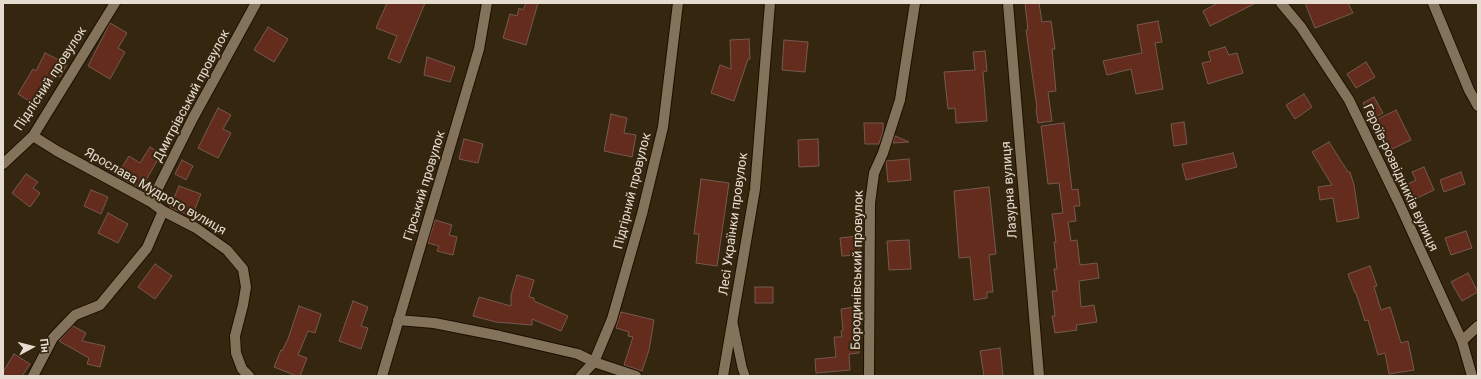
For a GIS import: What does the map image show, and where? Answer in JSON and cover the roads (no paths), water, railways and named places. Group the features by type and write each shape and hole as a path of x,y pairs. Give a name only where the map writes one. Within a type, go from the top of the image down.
{"street":[{"name":"Підлісний провулок","path":"3,164 33,136 115,3"},
{"name":"Дмитрівський провулок","path":"151,202 193,118 256,3"},
{"name":"Гірський провулок","path":"382,376 479,49 487,3"},
{"name":"Підгірний провулок","path":"581,376 594,362 612,319 642,214 663,128 678,3"},
{"name":"Лесі Українки провулок","path":"723,376 755,189 770,3"},
{"name":"Бородинівський провулок","path":"869,376 870,203 874,173 883,153 900,100 915,3"},
{"name":"Лазурна вулиця","path":"1008,3 1039,376"},
{"name":"Героїв-розвідників вулиця","path":"1281,3 1301,27 1349,100 1398,201 1462,341 1472,376"},
{"path":"1433,3 1469,90 1478,106"},
{"name":"Ярослава Мудрого вулиця","path":"33,136 57,151 151,202 163,211 196,228 227,250 243,268 246,287 244,305 235,336 236,353 242,369 249,376"},
{"path":"33,376 53,338 75,315 100,305 147,248 163,211"},
{"path":"398,320 434,323 578,354 594,362 636,376"},
{"path":"1462,341 1478,326"}],"lane":[{"path":"732,322 745,376"}]}
